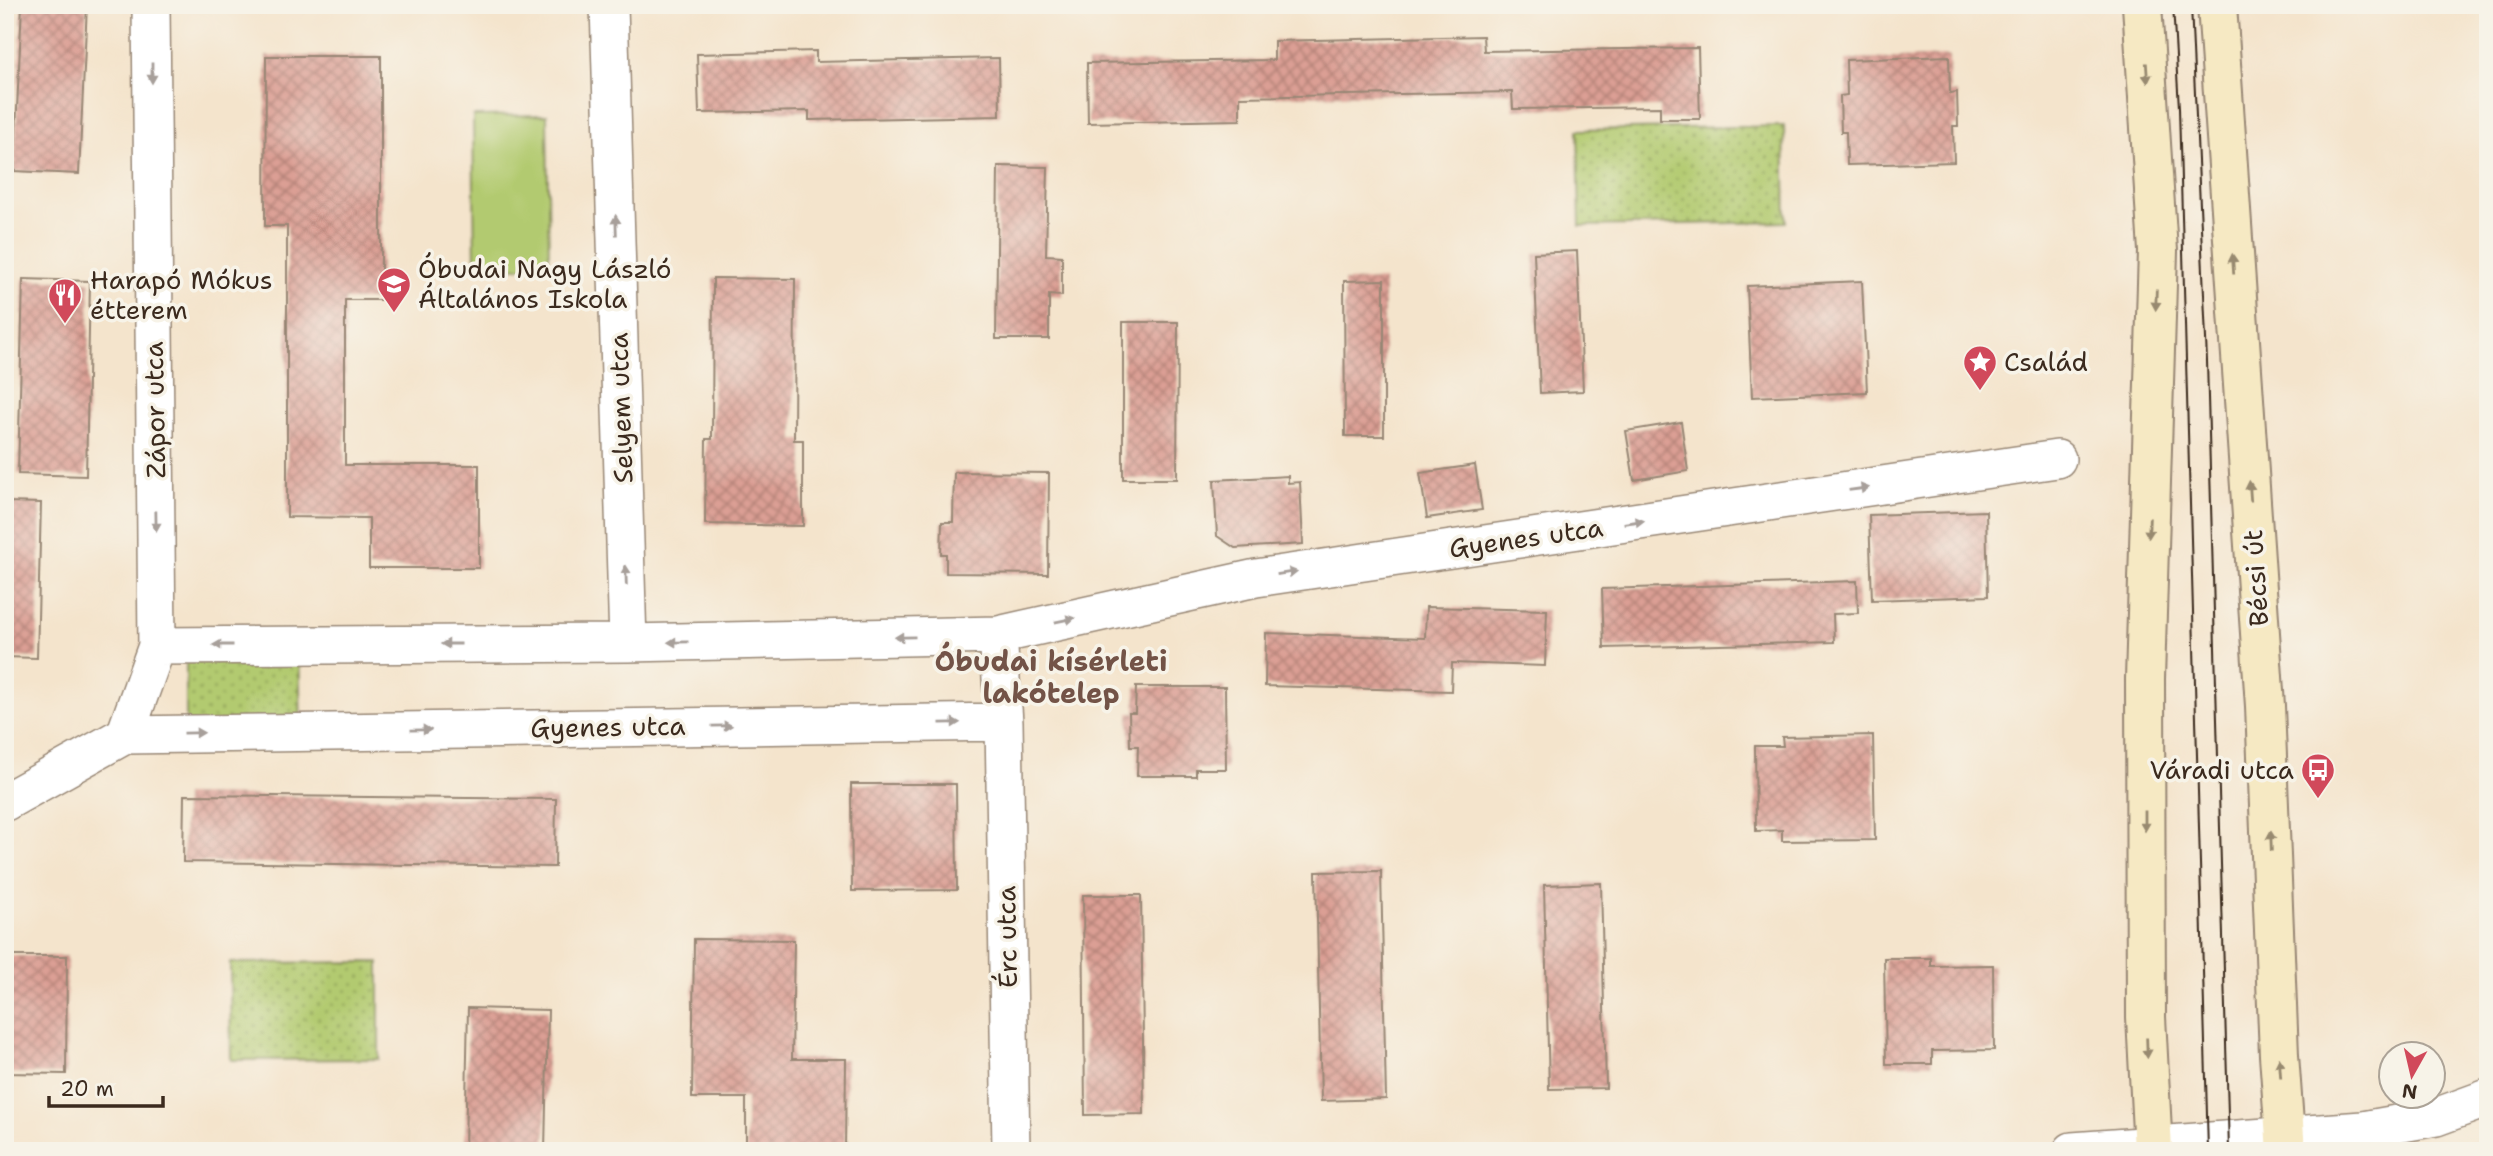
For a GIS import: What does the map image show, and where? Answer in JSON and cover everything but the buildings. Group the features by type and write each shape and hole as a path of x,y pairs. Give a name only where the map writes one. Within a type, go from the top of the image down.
{"main road":[{"path":"2142,5 2158,251 2144,679 2146,1017 2153,1149"},
{"name":"Bécsi út","path":"2217,5 2265,706 2279,1055 2286,1143"}],"street":[{"name":"Zápor utca","path":"151,5 157,646"},
{"name":"Selyem utca","path":"609,5 628,643"},
{"name":"Gyenes utca","path":"157,646 628,643 998,635 1256,578 2057,459"},
{"path":"998,635 1004,722"},
{"path":"125,735 157,646"},
{"name":"Gyenes utca","path":"5,802 125,735 1004,722"},
{"name":"Érc utca","path":"1004,722 1012,1151"},
{"path":"2072,1151 2286,1143 2436,1117 2488,1098"}],"green space":[{"path":"547,115 549,267 475,268 473,116"},
{"path":"1784,126 1786,222 1580,226 1578,130"},
{"path":"299,645 301,731 186,733 186,646"},
{"path":"379,962 379,1059 231,1060 230,963"}],"tram line":[{"path":"2173,5 2179,108 2208,1151"},
{"path":"2191,5 2207,361 2229,1151"}],"place":[{"name":"Óbudai Nagy László Általános Iskola","path":"394,314"},
{"name":"Harapó Mókus étterem","path":"65,325"},
{"name":"Család","path":"1980,392"},
{"name":"Váradi utca","path":"2318,800"}],"district":[{"name":"Óbudai kísérleti lakótelep","path":"1051,677"}]}
